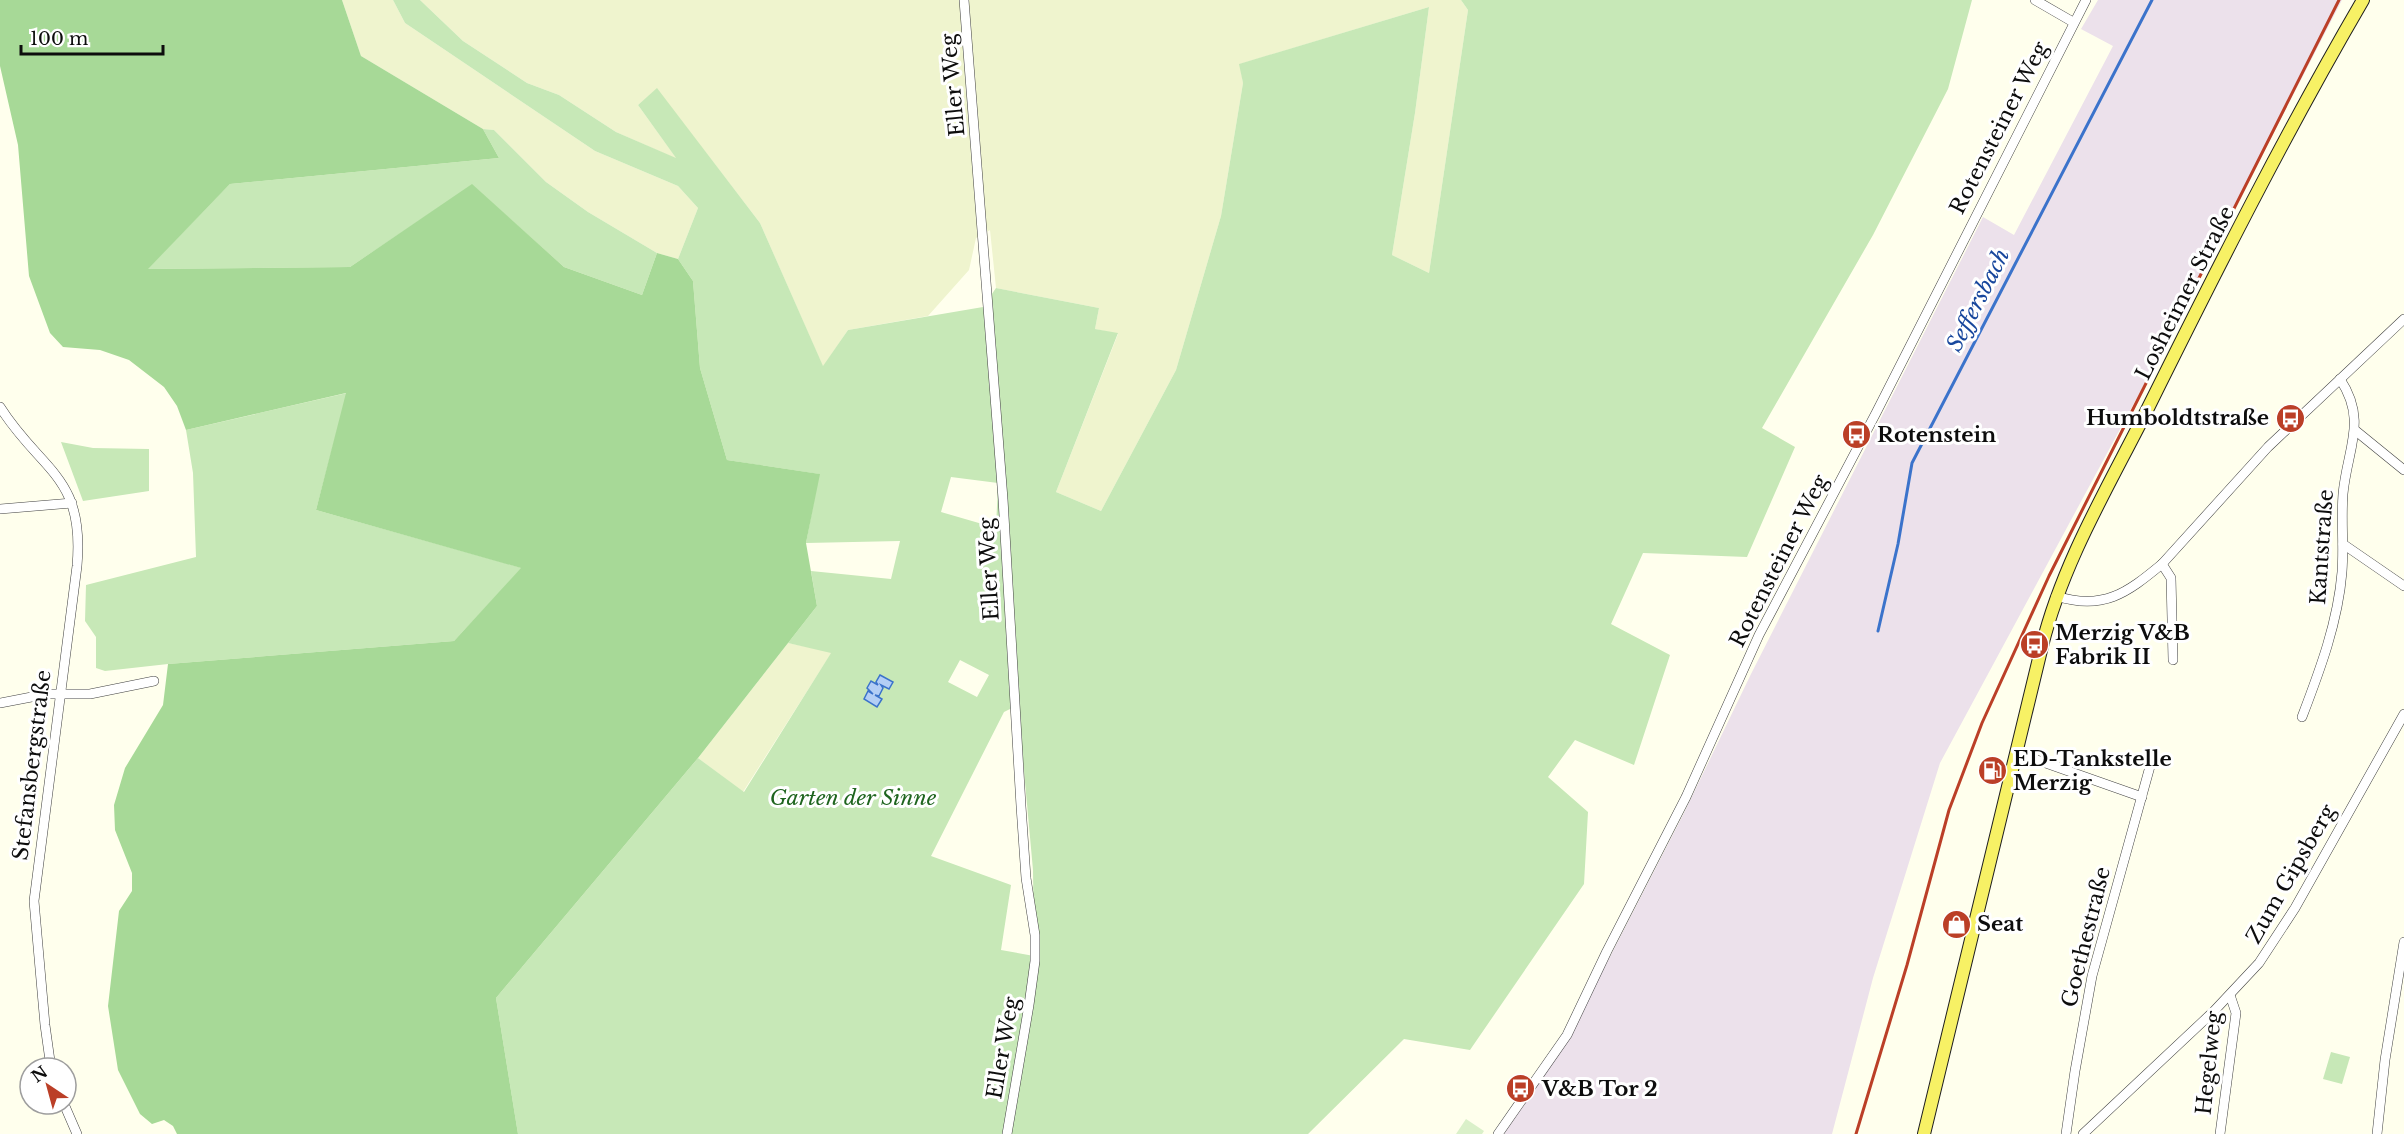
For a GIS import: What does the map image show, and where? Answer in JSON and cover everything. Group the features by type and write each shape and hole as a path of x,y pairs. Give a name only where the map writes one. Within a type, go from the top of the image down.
{"main road":[{"name":"Losheimer Straße","path":"1924,1134 2056,596 2187,330 2296,117 2363,0"}],"street":[{"name":"Eller Weg","path":"964,0 1003,499 1020,806 1026,878 1035,935 1035,960 1029,1005 1007,1134"},
{"path":"2035,0 2073,22"},
{"name":"Rotensteiner Weg","path":"1498,1134 1567,1035 1686,797 1759,635 1876,413 2086,0"},
{"path":"2056,596 2071,601 2087,602 2109,599 2122,594 2162,564 2268,447 2404,319"},
{"name":"Kantstraße","path":"2302,717 2333,627 2339,600 2344,486 2356,431 2356,415 2352,399 2340,379"},
{"name":"Stefansbergstraße","path":"0,407 64,486 72,503 78,528 79,542 34,901 49,1056"},
{"path":"2356,431 2404,470"},
{"path":"0,508 72,503"},
{"path":"2343,544 2404,586"},
{"path":"2162,564 2171,578 2173,660"},
{"path":"0,703 36,695 90,694 154,681"},
{"name":"Zum Gipsberg","path":"2083,1134 2230,995 2259,963 2295,908 2404,714"},
{"name":"Goethestraße","path":"2066,1134 2092,976 2154,752"},
{"path":"2017,753 2142,797"},
{"path":"2377,1134 2385,1060 2404,942"},
{"name":"Hegelweg","path":"2220,1134 2236,1013 2230,995"},
{"path":"69,1116 77,1134"}],"shaded area":[{"path":"2098,0 2342,0 2139,394 1940,763 1873,978 1832,1134 1504,1134 1564,1046 1684,813 1751,674 1983,217 2014,235 2113,46 2081,29"}],"green space":[{"path":"0,0 342,0 361,56 483,129 499,158 230,184 148,269 350,267 472,184 564,267 642,295 657,253 678,259 693,281 700,368 727,460 820,474 806,543 817,606 698,758 496,998 518,1134 177,1134 173,1126 164,1120 152,1124 140,1114 118,1070 108,1006 119,911 132,891 132,873 115,830 114,805 125,768 163,705 168,664 454,641 521,568 316,510 346,393 186,430 177,406 164,387 129,360 100,350 63,347 50,333 29,276 18,145 0,66"},
{"path":"342,0 393,0 405,23 595,151 678,186 698,208 678,259 657,253 588,212 546,182 494,130 483,129 361,56"},
{"name":"Garten der Sinne","path":"393,0 420,0 463,41 527,83 559,95 616,132 676,158 638,105 657,88 760,223 823,366 848,330 983,307 996,288 1099,308 1095,329 1118,333 1056,492 1101,511 1176,370 1221,216 1243,83 1239,64 1429,7 1392,255 1429,273 1468,10 1461,0 1972,0 1948,89 1873,235 1762,428 1795,447 1747,557 1643,553 1611,624 1670,655 1634,765 1575,740 1548,777 1588,812 1584,884 1470,1050 1404,1039 1308,1134 518,1134 496,998 698,758 744,792 831,653 788,643 817,606 811,571 891,579 900,541 806,543 819,474 727,460 700,368 693,281 678,259 698,208 678,186 595,151 405,23","holes":["951,477 998,483 996,528 941,512","960,660 989,675 977,697 948,682","1018,705 1033,870 1034,956 1001,950 1011,885 931,856 1004,712"]},
{"path":"420,0 1461,0 1468,10 1429,273 1392,255 1429,7 1240,64 1243,83 1221,216 1176,370 1101,511 1056,492 1118,334 1095,329 1099,308 996,288 990,230 976,238 969,270 928,316 848,330 823,367 760,223 657,89 638,105 677,159 616,132 559,95 527,83 463,41"},
{"path":"483,129 494,130 546,182 588,212 657,253 642,295 564,267 472,185 350,267 147,269 230,184 499,158"},
{"path":"347,393 316,510 522,568 454,641 105,671 96,668 96,637 85,621 86,585 196,557 193,473 186,430"},
{"path":"61,442 93,448 149,449 149,491 83,501"},
{"path":"788,643 832,652 743,792 698,758"},
{"path":"2331,1052 2350,1057 2342,1084 2323,1079"},
{"path":"1466,1119 1484,1131 1482,1134 1456,1134"}],"water":[{"path":"880,675 893,682 889,689 881,685 883,688 879,696 875,695 882,699 877,707 864,699 868,691 873,694 867,688 871,681 878,685 876,682"}],"waterway":[{"name":"Seffersbach","path":"1878,631 1898,544 1912,463 2152,0"}],"railway":[{"path":"1856,1134 1907,965 1949,810 1982,723 2049,576 2339,0"}],"place":[{"name":"Humboldtstraße","path":"2290,418"},
{"name":"Rotenstein","path":"1856,435"},
{"name":"Merzig V&B Fabrik II","path":"2034,645"},
{"name":"ED-Tankstelle Merzig","path":"1992,771"},
{"name":"Seat","path":"1956,924"},
{"name":"V&B Tor 2","path":"1521,1089"}]}
